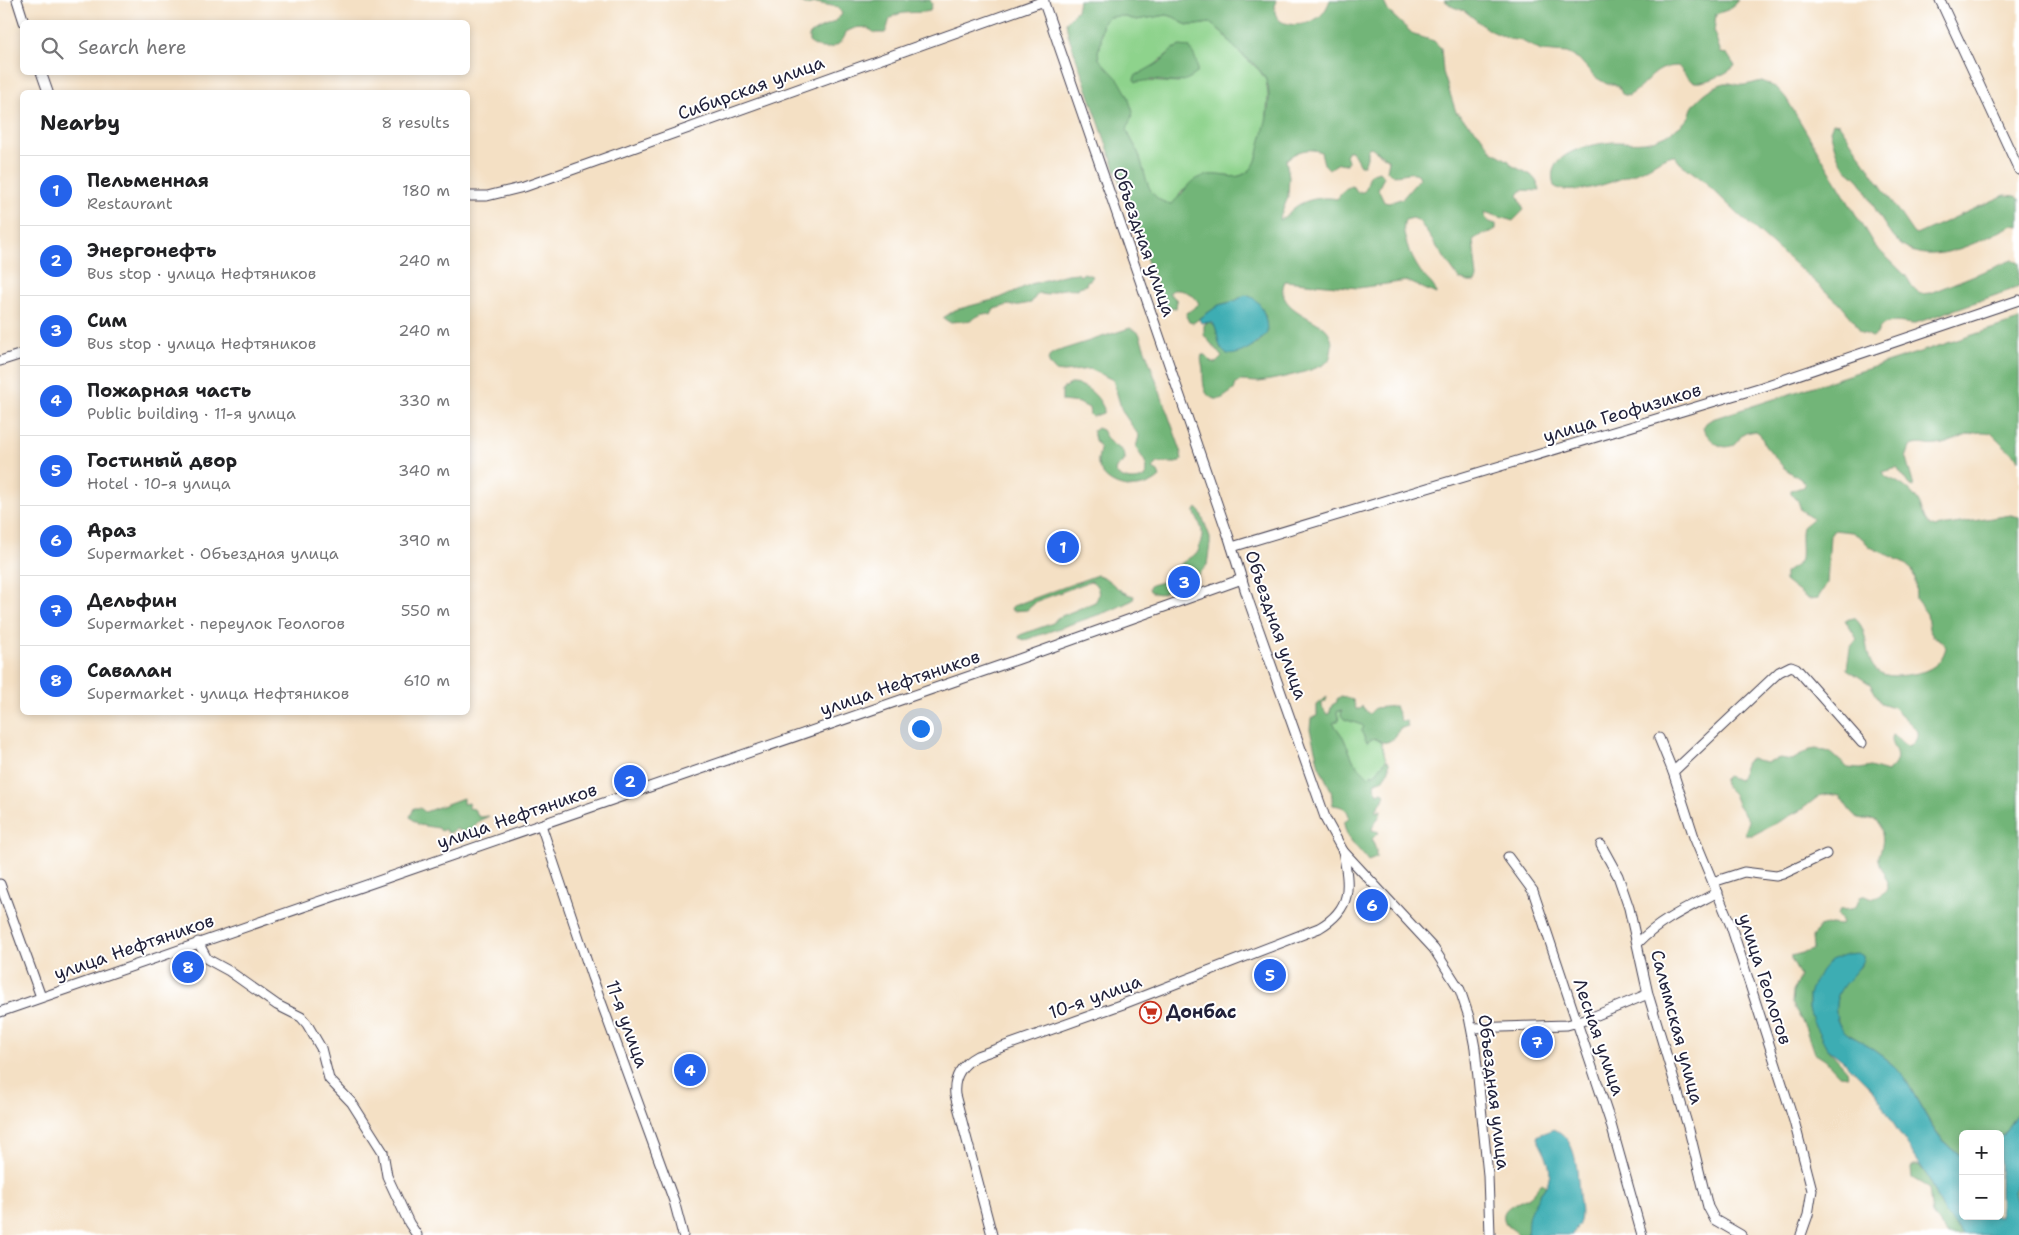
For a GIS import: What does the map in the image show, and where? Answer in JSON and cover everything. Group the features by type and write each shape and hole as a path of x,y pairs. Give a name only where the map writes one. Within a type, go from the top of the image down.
{"street":[{"path":"17,0 23,20"},
{"name":"Сибирская улица","path":"470,196 487,196 524,187 1044,0"},
{"name":"Объездная улица","path":"1044,0 1321,807 1332,833 1343,851 1418,930 1446,966 1460,990 1472,1028 1486,1146 1490,1235"},
{"path":"1940,0 2019,170"},
{"path":"42,75 47,90"},
{"name":"улица Геофизиков","path":"1232,547 1762,387 2019,300"},
{"path":"0,361 20,355"},
{"name":"улица Нефтяников","path":"0,1012 1242,579"},
{"path":"1673,772 1779,672 1791,666 1796,668 1862,743"},
{"name":"улица Геологов","path":"1660,738 1694,837 1731,926 1794,1121 1810,1180 1812,1198 1801,1235"},
{"name":"11-я улица","path":"540,825 592,976 671,1192 683,1235"},
{"name":"Салымская улица","path":"1601,845 1618,876 1629,908 1648,994 1689,1130 1704,1196 1715,1220 1741,1235"},
{"name":"10-я улица","path":"992,1235 955,1095 955,1082 965,1065 977,1056 1131,1001 1319,928 1339,913 1346,897 1348,878 1343,851"},
{"path":"1713,882 1744,872 1776,876 1826,854"},
{"name":"Лесная улица","path":"1508,857 1533,891 1610,1121 1642,1235"},
{"path":"0,884 42,997"},
{"path":"1638,943 1650,931 1666,920 1718,892"},
{"path":"198,942 207,959 237,976 277,1005 301,1016 307,1024 321,1048 329,1078 352,1103 383,1152 387,1176 416,1235"},
{"path":"1472,1028 1552,1026 1576,1022 1648,994"}],"green space":[{"path":"798,0 930,0 932,4 930,11 904,13 894,16 890,19 885,33 875,33 864,28 854,28 846,32 844,38 836,46 825,48 809,42 809,36 835,21 842,14 838,7 816,3 805,5"},
{"path":"1079,0 1276,0 1275,12 1277,17 1286,24 1299,24 1318,17 1328,6 1330,0 1383,0 1388,11 1414,35 1434,41 1441,48 1443,72 1456,112 1479,133 1492,151 1509,161 1511,165 1531,175 1538,183 1540,191 1522,190 1518,195 1524,210 1513,221 1484,212 1487,220 1496,224 1496,229 1473,240 1477,278 1475,282 1459,279 1419,221 1413,218 1405,220 1404,226 1408,248 1423,275 1433,286 1436,294 1407,281 1358,288 1285,281 1284,297 1289,304 1295,310 1325,328 1329,334 1332,346 1329,360 1321,366 1294,375 1259,382 1240,381 1236,384 1234,390 1221,399 1215,399 1205,391 1201,359 1202,355 1205,355 1212,362 1216,363 1222,357 1204,335 1204,325 1209,322 1215,325 1221,349 1249,347 1255,345 1264,334 1265,314 1241,297 1235,301 1219,305 1193,323 1189,322 1186,316 1187,313 1199,304 1192,295 1185,291 1177,290 1169,293 1177,300 1176,308 1167,308 1148,263 1068,34 1066,22 1077,10","holes":["1167,15 1188,25 1210,23 1226,36 1235,48 1260,71 1266,80 1269,94 1267,118 1258,153 1250,170 1242,175 1233,177 1209,175 1196,179 1171,204 1163,202 1156,197 1148,185 1138,152 1127,130 1133,112 1127,94 1119,80 1099,59 1098,51 1101,43 1103,22 1109,17 1122,16 1136,20","1371,147 1389,160 1387,171 1390,174 1418,174 1420,178 1403,198 1389,203 1384,202 1378,189 1384,177 1379,171 1370,174 1366,189 1363,192 1357,192 1351,186 1345,189 1337,199 1321,198 1309,200 1298,205 1279,220 1288,197 1289,176 1286,160 1298,152 1307,150 1321,152 1324,164 1329,169 1339,163 1346,164 1348,162 1347,151 1352,151 1360,165 1364,165 1367,158 1367,149"]},
{"path":"1444,0 1738,0 1730,9 1716,14 1714,32 1721,53 1727,54 1735,66 1727,72 1700,82 1690,80 1678,66 1669,67 1656,73 1628,96 1622,94 1619,87 1607,84 1595,77 1579,59 1567,53 1541,51 1522,41 1509,39 1487,29 1465,11 1453,7"},
{"path":"1167,15 1188,25 1210,23 1223,33 1236,49 1259,70 1266,80 1268,95 1266,128 1255,165 1247,173 1237,177 1209,175 1181,192 1177,200 1171,204 1162,202 1151,192 1138,152 1127,130 1129,121 1107,68 1099,59 1098,51 1101,43 1103,22 1109,17 1122,16 1136,20","holes":["1180,46 1179,83 1145,81 1139,74 1151,68"]},
{"path":"1180,46 1189,47 1191,50 1196,62 1197,73 1180,82 1152,80 1136,82 1134,80 1135,76 1160,62 1173,49"},
{"path":"1762,81 1777,88 1786,98 1874,245 1906,276 1920,294 1930,293 2012,260 2019,263 2019,287 1913,324 1887,323 1879,329 1877,334 1871,337 1860,331 1840,304 1737,213 1703,180 1680,163 1674,155 1663,158 1626,177 1600,186 1586,189 1562,190 1554,186 1552,175 1555,165 1571,152 1604,143 1645,142 1657,139 1683,124 1698,100 1716,86 1725,83 1742,85"},
{"path":"1833,123 1839,124 1916,235 2005,195 2016,196 2019,199 2019,226 2013,225 1956,250 1925,254 1911,251 1899,243 1889,231 1857,178 1841,162 1830,130"},
{"path":"1078,273 1080,276 1084,273 1092,276 1086,285 1078,289 1061,289 1046,295 1038,293 1031,303 1009,305 994,309 991,315 981,314 966,321 949,322 943,318 955,310 1000,298 1031,284 1067,274"},
{"path":"2019,320 2019,460 1991,433 1977,432 1944,444 1917,444 1910,447 1906,458 1914,487 1909,485 1897,468 1883,472 1886,477 1900,483 1912,493 1918,501 1925,520 1935,527 2011,515 2019,517 2019,1110 2004,1133 2004,1130 1959,1130 1959,1154 1954,1151 1937,1132 1902,1074 1882,1056 1844,1031 1840,1025 1836,1016 1839,992 1846,981 1862,965 1831,960 1814,983 1809,996 1809,1009 1827,1048 1847,1070 1848,1076 1839,1075 1825,1060 1814,1053 1805,1027 1792,1003 1793,991 1800,976 1791,956 1813,949 1812,937 1819,927 1830,924 1841,925 1842,921 1838,915 1840,910 1851,909 1857,905 1860,897 1866,895 1873,898 1879,896 1887,887 1887,879 1879,860 1883,839 1879,822 1859,818 1850,810 1840,796 1828,794 1819,796 1801,810 1753,835 1746,835 1745,832 1749,821 1737,804 1733,794 1724,785 1723,780 1727,776 1739,780 1746,762 1751,759 1767,762 1780,758 1792,760 1810,750 1816,749 1830,752 1848,768 1860,769 1870,767 1887,772 1893,766 1897,756 1891,739 1892,735 1909,747 1916,739 1917,732 1893,707 1881,703 1870,684 1847,669 1850,648 1857,639 1845,620 1854,618 1860,625 1871,662 1876,669 1884,674 1897,676 1927,670 1940,661 1946,647 1932,635 1929,629 1927,614 1916,599 1915,579 1912,570 1903,562 1870,547 1862,538 1852,532 1833,530 1830,535 1827,583 1818,598 1808,599 1785,581 1785,573 1799,563 1800,560 1802,527 1813,518 1801,510 1798,501 1791,493 1791,490 1804,487 1805,484 1784,468 1756,431 1745,433 1731,446 1726,447 1716,444 1708,437 1703,428 1712,419"},
{"path":"1130,328 1139,333 1180,448 1182,460 1176,463 1156,463 1153,469 1158,472 1160,477 1144,486 1125,487 1116,484 1102,473 1098,464 1100,448 1095,440 1093,431 1097,428 1102,430 1109,441 1124,453 1125,460 1116,468 1115,472 1118,475 1125,479 1133,480 1145,477 1147,468 1145,461 1136,447 1139,436 1122,411 1113,380 1090,369 1064,372 1055,371 1048,360 1050,355 1055,352"},
{"path":"1071,384 1082,386 1091,391 1104,409 1103,413 1092,417 1089,408 1079,403 1062,401 1062,389"},
{"path":"1197,508 1200,511 1210,537 1207,565 1195,578 1179,580 1164,593 1160,594 1150,591 1151,585 1162,582 1167,573 1198,552 1202,533 1195,513"},
{"path":"1097,575 1105,578 1123,592 1134,596 1133,600 1112,610 1025,640 1019,638 1020,635 1053,623 1057,618 1095,602 1098,590 1091,581 1037,601 1027,610 1012,611 1011,608 1013,606"},
{"path":"1341,696 1353,700 1356,709 1360,709 1362,706 1369,714 1375,708 1395,706 1401,721 1406,721 1408,726 1399,729 1397,734 1388,742 1382,742 1374,738 1367,742 1361,731 1364,727 1344,719 1341,715 1342,711 1338,711 1339,720 1333,723 1343,737 1354,762 1368,776 1376,773 1386,760 1389,762 1389,770 1382,780 1375,782 1374,786 1378,794 1382,792 1385,794 1376,810 1376,812 1381,810 1381,813 1372,830 1379,832 1372,839 1376,850 1376,858 1368,861 1347,834 1344,823 1349,817 1347,811 1333,805 1331,790 1319,766 1310,729 1311,718 1317,716 1317,705 1327,697 1326,701 1322,703 1322,707 1329,714 1332,705"},
{"path":"1338,711 1343,712 1344,719 1362,725 1374,738 1381,742 1386,760 1376,773 1368,777 1354,762 1343,737 1333,723 1339,720"},
{"path":"463,798 463,804 468,803 469,808 474,809 479,817 489,816 479,821 470,833 456,829 450,833 446,832 445,829 441,831 438,828 419,825 410,817 414,808 420,808 425,812"},
{"path":"1919,1165 1928,1177 1943,1212 1962,1235 1948,1235 1932,1215 1929,1188 1912,1178 1911,1167"},
{"path":"2019,1175 2019,1217 2014,1192"},
{"path":"1542,1183 1546,1186 1540,1194 1527,1235 1519,1235 1506,1224 1505,1212 1511,1206 1531,1195"}],"water":[{"path":"1245,295 1256,300 1259,304 1265,315 1267,333 1258,342 1244,351 1231,355 1225,353 1219,345 1217,331 1212,322 1201,323 1199,319 1219,305 1235,301"},
{"path":"1858,953 1863,956 1863,961 1845,983 1837,997 1836,1016 1838,1022 1846,1033 1880,1055 1902,1074 1936,1132 1959,1154 1959,1220 2004,1220 2004,1133 2019,1110 2019,1175 2014,1192 2019,1217 2019,1235 1962,1235 1943,1212 1928,1177 1891,1120 1877,1094 1846,1063 1827,1048 1813,1022 1809,1009 1809,996 1821,971 1831,960 1847,954"},
{"path":"1554,1129 1568,1140 1575,1157 1581,1208 1579,1225 1573,1235 1527,1235 1530,1212 1550,1176 1546,1157 1537,1138 1538,1135"}],"place":[{"name":"Пельменная","path":"1063,547"},
{"name":"Сим","path":"1184,582"},
{"name":"Энергонефть","path":"630,781"},
{"name":"Араз","path":"1372,905"},
{"name":"Савалан","path":"188,967"},
{"name":"Гостиный двор","path":"1270,975"},
{"name":"Донбас","path":"1150,1012"},
{"name":"Дельфин","path":"1537,1042"},
{"name":"Пожарная часть","path":"690,1070"}]}
